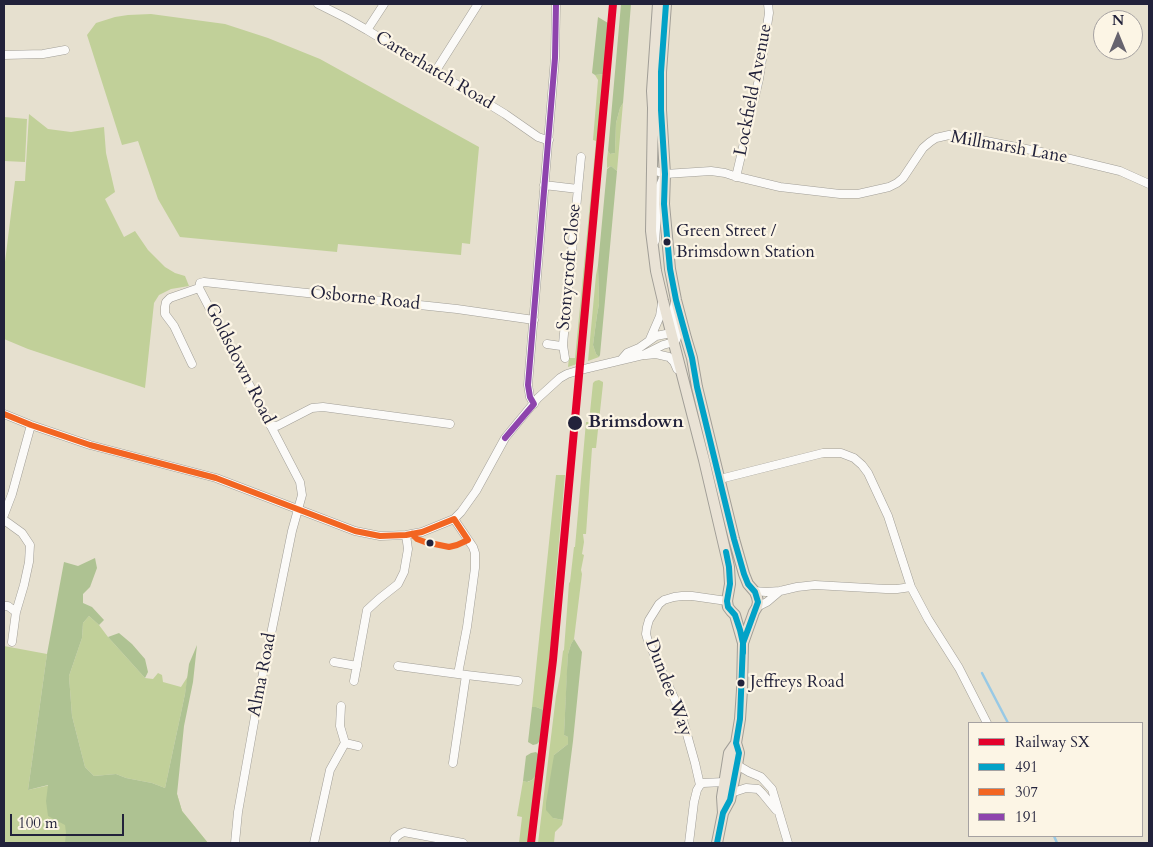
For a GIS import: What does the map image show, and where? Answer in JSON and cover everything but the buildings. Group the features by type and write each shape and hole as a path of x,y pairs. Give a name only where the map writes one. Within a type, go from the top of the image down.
{"main road":[{"path":"658,4 652,91 651,231 656,271 663,301 677,337 692,358 697,387 734,539 744,574 758,602 744,643 740,719 736,742 729,753 722,797 723,812 717,843"},
{"path":"666,4 661,81 661,120 665,174 664,204 670,269 676,300 677,337 684,379 729,567 728,607 735,615 744,617 755,610"},
{"path":"728,598 737,587 743,586 752,590"},
{"path":"735,615 744,643"},
{"path":"723,812 730,800 737,765 739,753 736,742"}],"street":[{"name":"Carterhatch Road","path":"318,4 367,30 505,114 538,137 549,140"},
{"path":"367,30 384,4"},
{"path":"434,72 478,4"},
{"path":"534,404 530,397 528,385 549,140 555,58 556,4"},
{"name":"Lockfield Avenue","path":"736,177 759,79 769,14 768,4"},
{"path":"4,55 43,54 65,50"},
{"name":"Millmarsh Lane","path":"652,170 665,174 711,171 774,186 840,194 858,194 889,187 897,183 903,178 923,148 936,138 949,135 1042,152 1120,171 1149,184"},
{"name":"Stonycroft Close","path":"565,358 562,345 581,157"},
{"path":"654,251 658,188 665,174"},
{"name":"Stonycroft Close","path":"544,185 578,189"},
{"name":"Osborne Road","path":"199,288 200,283 204,282 447,308 534,320"},
{"name":"Goldsdown Road","path":"192,364 174,326 166,314 165,307 166,302 170,298 199,288 300,482 302,495 298,509"},
{"path":"650,339 660,316 663,301"},
{"path":"621,360 627,353 639,348 656,336 677,337"},
{"path":"643,355 677,337"},
{"name":"Stonycroft Close","path":"547,344 562,345"},
{"path":"4,414 90,445 216,478 355,531 380,536 406,535 422,532 454,519 461,512 476,491 506,438 548,388 564,376 621,360 656,354 669,357 684,379"},
{"path":"270,425 277,426 312,408 323,407 450,424"},
{"path":"4,514 12,494 31,425"},
{"path":"720,479 823,453 841,453 854,458 862,465 868,473 885,508 911,587 959,668 986,722"},
{"name":"Alma Road","path":"235,843 238,812 261,683 298,509"},
{"path":"453,763 475,560 473,547 454,519"},
{"path":"4,520 22,532 30,545 29,562 16,612 12,642"},
{"path":"354,681 367,610 398,584 404,572 408,549 406,535"},
{"path":"752,590 780,592 797,587 815,585 886,589 911,587"},
{"path":"755,610 780,592"},
{"name":"Dundee Way","path":"700,785 681,712 648,641 647,627 653,612 664,600 682,596 728,598"},
{"path":"4,606 8,606 16,612"},
{"path":"334,662 357,666"},
{"path":"398,666 518,681"},
{"path":"314,843 330,770 345,743 340,726 341,706"},
{"path":"345,743 358,746"},
{"path":"737,765 764,780 772,789 788,843"},
{"path":"689,843 697,790 700,785 707,782 724,782"},
{"path":"731,793 746,788 758,790 779,813"},
{"path":"394,843 395,838 404,832 463,843"}],"green space":[{"path":"621,4 631,4 623,103 616,123 615,153 610,154 608,151"},
{"path":"151,14 225,24 268,38 320,59 479,147 470,244 462,243 461,255 338,244 337,252 180,237 158,199 138,141 122,145 87,35 96,23 115,17"},
{"path":"598,17 608,23 604,74 595,75 592,73"},
{"path":"604,74 577,364 568,367 569,358 575,358 596,141 593,140 598,80 595,75"},
{"path":"623,103 617,171 611,166 607,168 607,159 608,151 610,154 615,153 616,123"},
{"path":"29,114 48,129 71,132 104,127 106,153 115,192 105,199 124,237 135,231 148,250 165,267 185,276 189,286 171,289 159,295 154,303 145,388 28,349 4,339 4,270 15,181 25,181"},
{"path":"4,117 27,119 25,162 4,161"},
{"path":"611,166 617,171 599,357 593,345 599,304 598,265 607,169"},
{"path":"598,265 599,304 593,345 599,357 588,361 596,275"},
{"path":"599,380 603,384 596,448 592,448 586,534 583,534 582,554 584,555 582,574 574,639 568,654 564,735 568,737 568,744 554,755 553,818 563,820 562,825 555,832 554,843 538,843 556,696 564,650 586,422 589,422 593,383"},
{"path":"556,475 565,475 544,710 532,707"},
{"path":"95,558 97,568 90,587 83,594 83,603 92,607 104,620 99,625 89,616 83,623 82,638 69,676 72,716 85,767 94,776 116,774 165,788 185,694 189,664 197,645 193,682 184,726 177,794 182,811 208,843 65,843 65,825 48,816 46,801 48,785 28,790 47,654 64,562 78,566"},
{"path":"89,616 145,678 153,679 158,673 162,675 163,682 181,687 188,676 165,788 116,774 94,776 85,767 72,716 69,676 82,638 83,623"},
{"path":"119,633 145,659 148,672 145,678 108,637"},
{"path":"574,639 582,652 563,820 553,818 546,810 546,803 554,755 568,744 568,737 564,735 567,670 568,654"},
{"path":"4,646 47,654 28,790 59,783 177,794 182,811 208,843 4,843"},
{"path":"532,707 544,710 541,740 533,745 528,742"},
{"path":"536,752 539,755 537,774 532,780 523,781 526,756"},
{"path":"537,774 528,843 519,843 522,817 517,816 523,781 528,782 532,780"}],"waterway":[{"path":"982,673 1007,722"},
{"path":"1054,837 1057,843"}],"rail line":[{"name":"SX","path":"531,843 553,660 613,4"}],"transit line":[{"name":"191","path":"505,438 534,404 530,397 528,385 555,58 556,4"},
{"name":"491","path":"666,4 661,72 661,110 665,174 664,204 670,269 734,539 744,574 748,584 755,592 758,602 743,643 740,719 736,743 739,753 730,800 723,813 717,843"},
{"name":"307","path":"4,414 90,445 216,478 355,531 380,536 406,535 422,532 454,519 468,540 449,547 425,542 417,539 412,534"},
{"name":"491","path":"726,552 730,584 727,601 728,607 735,615 740,630 743,653"}],"place":[{"name":"Green Street / Brimsdown Station","path":"667,242"},
{"name":"Brimsdown","path":"575,423"},
{"name":"Jeffreys Road","path":"741,683"}]}
